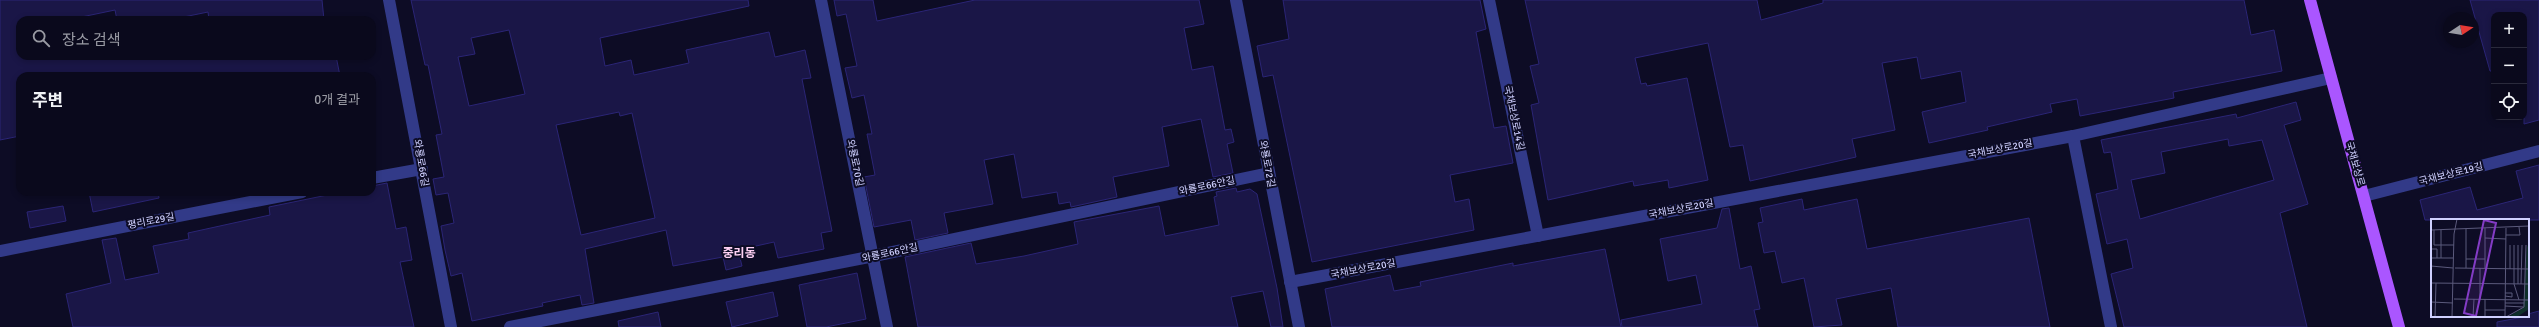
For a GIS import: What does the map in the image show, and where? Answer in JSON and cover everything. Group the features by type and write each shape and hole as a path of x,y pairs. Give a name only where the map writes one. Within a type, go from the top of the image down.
{"main road":[{"name":"국채보상로","path":"2310,0 2399,327"}],"street":[{"name":"와룡로66길","path":"389,0 451,327"},
{"name":"와룡로70길","path":"821,0 888,327"},
{"name":"와룡로72길","path":"1236,0 1299,327"},
{"name":"국채보상로14길","path":"1490,0 1538,236"},
{"name":"국채보상로20길","path":"1290,282 2073,136 2331,78"},
{"path":"2073,136 2111,327"},
{"name":"국채보상로19길","path":"2364,196 2539,152"},
{"path":"376,177 422,169"},
{"name":"와룡로66안길","path":"510,327 874,256 1269,173"},
{"name":"평리로29길","path":"0,251 282,196"}],"building":[{"path":"0,0 322,0 324,16 208,16 208,12 188,16 116,16 115,10 86,16 16,16 16,60 337,60 339,72 16,72 16,137 0,140"},
{"path":"411,0 748,0 749,6 600,38 605,66 631,60 634,75 689,63 686,50 769,32 775,57 805,50 811,78 802,79 832,231 821,233 824,249 778,258 774,242 738,250 742,266 726,270 723,257 673,266 666,230 585,249 594,303 582,305 580,295 542,303 543,306 472,321 462,273 451,276 445,250 441,226 454,223 448,193 436,195 433,179 444,177 436,135 442,134 428,65 425,65","holes":["509,30 525,94 469,106 458,57 475,54 471,38","619,112 620,116 632,113 655,218 581,235 556,125"]},
{"path":"834,0 873,0 877,21 975,0 1199,0 1204,24 1184,28 1192,70 1213,66 1225,130 1231,129 1234,142 1227,144 1233,173 1213,177 1201,119 1162,127 1169,166 1113,177 1117,197 1071,207 1070,202 1059,204 1057,192 1022,198 1014,154 984,160 993,204 944,213 948,233 915,240 911,220 874,227 864,177 875,175 867,134 872,134 864,95 852,98 845,68 857,66 846,14 837,16"},
{"path":"1283,0 1480,0 1486,29 1476,32 1494,128 1506,126 1513,163 1450,175 1455,202 1469,199 1474,230 1312,262 1273,75 1263,77 1257,46 1289,39"},
{"path":"1525,0 1757,0 1761,20 1823,3 1823,0 2244,0 2251,35 2274,30 2282,71 2173,92 2174,98 2080,116 2077,99 2050,104 2052,112 1987,127 1988,130 1929,143 1922,112 1966,102 1961,71 1921,79 1917,57 1882,63 1895,130 1852,139 1856,157 1750,181 1743,145 1730,147 1708,43 1635,58 1641,84 1646,83 1647,86 1687,78 1708,180 1669,188 1668,180 1634,186 1633,181 1548,200 1531,105 1539,103 1530,66 1539,64"},
{"path":"2470,0 2539,0 2539,120 2524,124 2524,120 2527,120 2527,12 2491,12 2490,71 2479,32 2479,12 2473,12"},
{"path":"2296,102 2301,120 2284,125 2308,204 2280,213 2307,327 2124,327 2111,274 2133,268 2127,239 2107,244 2096,194 2118,189 2111,152 2104,153 2101,140 2236,114 2237,118","holes":["2228,139 2229,146 2262,140 2274,180 2140,219 2131,180 2165,173 2161,152"]},
{"path":"2539,165 2539,220 2425,220 2420,200 2470,187 2477,210 2523,198 2516,171"},
{"path":"387,183 396,229 406,227 412,260 400,262 414,327 73,327 66,294 111,283 102,240 116,238 125,280 159,273 153,246 189,239 188,233 270,215 269,207 323,196 376,196 376,185"},
{"path":"1236,188 1237,192 1250,189 1257,194 1277,288 1283,327 1271,327 1263,291 1231,297 1238,327 918,327 905,257 971,243 976,264 1024,256 1078,244 1074,222 1159,206 1165,236 1219,225 1214,197 1217,196 1216,192"},
{"path":"90,196 159,196 159,198 93,212"},
{"path":"1802,199 1804,210 1857,199 1867,249 2029,218 2050,327 1898,327 1891,288 1836,299 1842,325 1814,327 1804,278 1782,283 1775,251 1764,253 1758,223 1763,222 1760,208"},
{"path":"63,206 66,221 30,228 27,212"},
{"path":"1729,208 1740,269 1751,266 1760,309 1754,310 1758,327 1622,327 1621,320 1702,304 1696,275 1668,281 1660,239 1717,228 1722,209"},
{"path":"1605,249 1621,327 1332,327 1325,289 1390,275 1394,291 1421,286 1420,282 1513,263 1513,266"},
{"path":"857,273 866,319 826,327 807,327 799,285"},
{"path":"773,292 778,316 732,327 726,302"},
{"path":"2539,311 2539,327 2497,327 2497,322 2529,317 2529,314"},
{"path":"658,312 661,327 619,327 618,321"}],"district":[{"name":"중리동","path":"739,253"}]}
